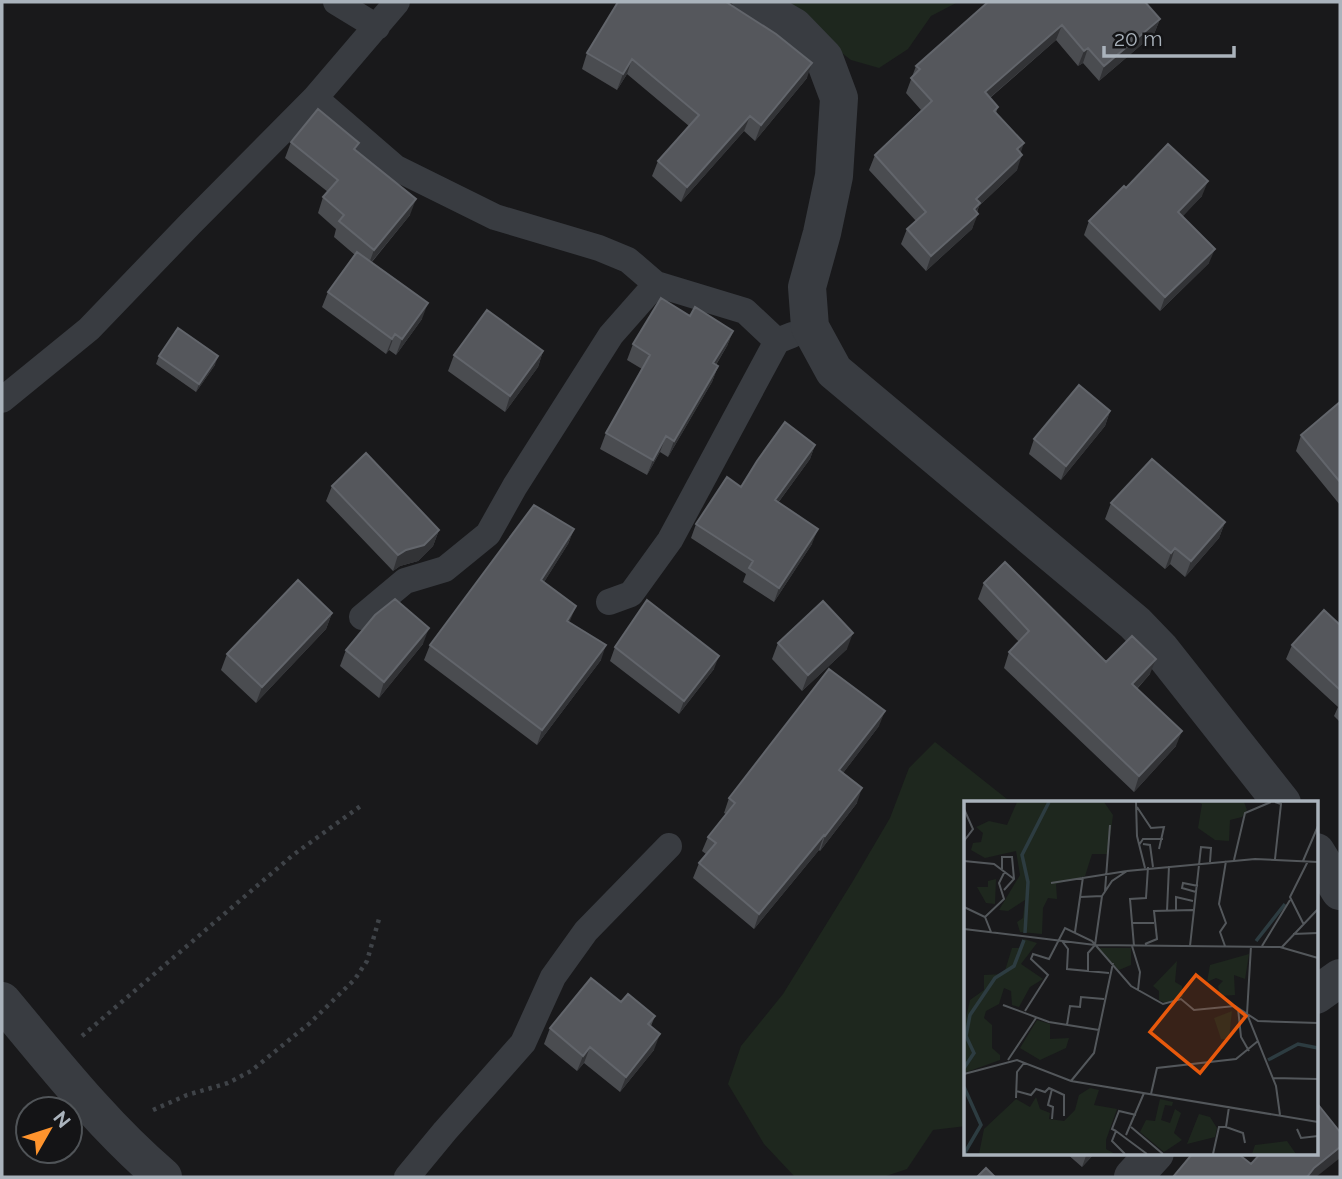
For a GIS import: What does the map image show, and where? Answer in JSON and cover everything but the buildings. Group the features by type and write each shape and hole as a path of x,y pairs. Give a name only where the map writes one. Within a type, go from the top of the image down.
{"street":[{"path":"751,2 794,27 824,58 839,98 834,176 822,233 793,334 1135,623 1161,650 1280,801"},
{"path":"1318,855 1340,891"},
{"path":"1318,994 1340,978"},
{"path":"2,1001 122,1139 163,1177"},
{"path":"1133,1177 1154,1154"}],"lane":[{"path":"336,2 377,27"},
{"path":"2,400 89,329 314,98 397,2"},
{"path":"314,98 396,167 495,217 599,248 628,260 656,284 745,311 793,334 670,540 631,594 609,602"},
{"path":"362,617 405,581 445,569 488,534 515,486 611,335 656,284"},
{"path":"407,1177 523,1043 553,977 586,931 669,846"}],"path":[{"path":"52,1061 293,855 362,804"},
{"path":"122,1139 155,1107 228,1083 251,1071 310,1023 355,979 367,961 379,919"}],"shaded area":[{"path":"784,2 958,2 931,16 908,49 879,68 851,60 805,25"},
{"path":"935,742 1009,801 964,801 964,1126 933,1130 907,1169 883,1177 795,1177 764,1144 728,1084 741,1046 783,994 890,818 909,768"}]}
